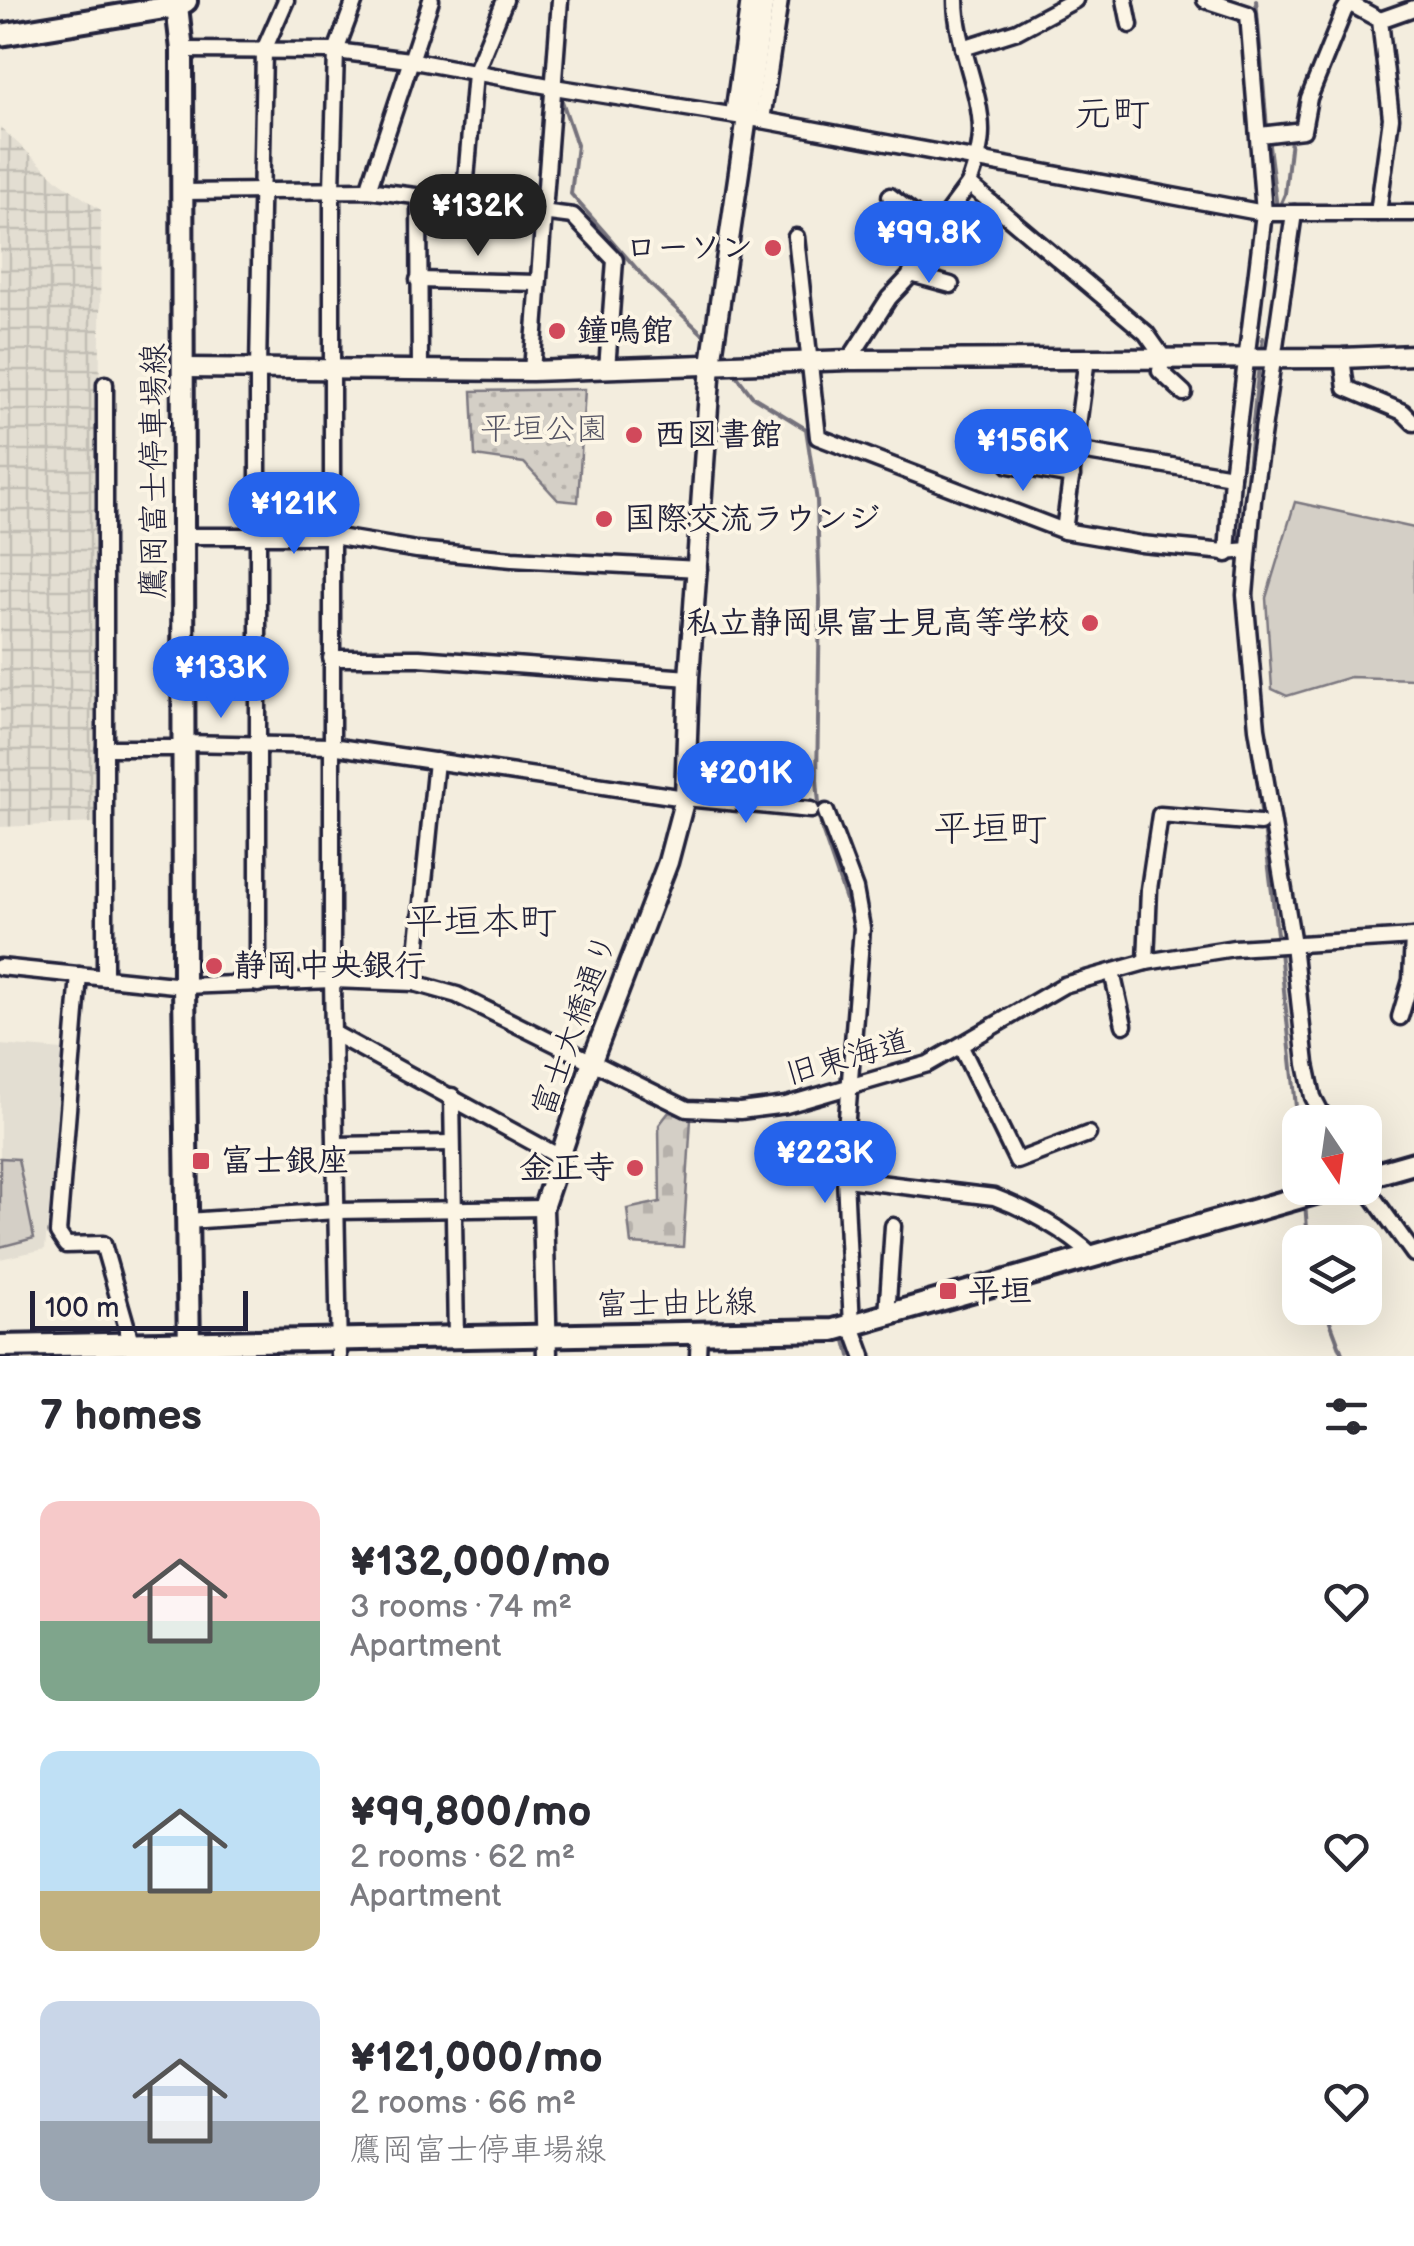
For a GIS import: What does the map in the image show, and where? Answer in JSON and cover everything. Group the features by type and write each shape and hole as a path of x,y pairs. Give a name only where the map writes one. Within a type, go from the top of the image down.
{"main road":[{"path":"0,35 183,3"},
{"name":"鷹岡富士停車場線","path":"183,3 184,986 189,1349"},
{"path":"1382,1172 1414,1163"},
{"name":"富士由比線","path":"0,1346 339,1348 456,1338 547,1346 699,1333 846,1327 1282,1203"}],"street":[{"path":"258,984 258,370 264,50 286,0"},
{"path":"339,1348 332,980 332,189 336,51 355,0"},
{"path":"368,190 431,0"},
{"path":"464,203 475,73 505,0"},
{"path":"532,370 560,0"},
{"path":"747,118 749,0"},
{"name":"富士大橋通り","path":"547,1346 543,1208 592,1061 668,862 685,798 689,678 711,364 764,0"},
{"path":"747,118 780,0"},
{"path":"849,360 889,298 911,274 935,230 969,184 977,162 981,129 956,20 956,0"},
{"path":"963,48 1017,31 1075,0"},
{"path":"1125,0 1130,25"},
{"path":"1206,0 1248,14 1266,213 1232,476 1236,551 1245,596 1284,944 1309,1085 1318,1105"},
{"path":"1260,135 1303,130 1308,98 1350,2 1380,20"},
{"path":"1380,20 1414,8"},
{"path":"1378,212 1391,118 1380,20"},
{"path":"182,50 336,51 409,60 1266,213 1414,213"},
{"path":"969,184 1146,334 1163,357 1160,371 1184,393"},
{"path":"183,192 368,190 573,216 615,260 607,369"},
{"path":"890,196 935,230"},
{"path":"418,197 420,371"},
{"path":"1236,551 1276,358 1292,213"},
{"path":"796,237 818,437 1064,532 1141,544 1236,551"},
{"path":"911,274 951,285"},
{"path":"418,280 536,282"},
{"path":"185,368 333,372 532,370 849,360 1414,355"},
{"path":"1064,532 1087,358"},
{"path":"1342,358 1346,388 1403,412 1414,423"},
{"path":"105,384 105,977"},
{"path":"1075,450 1232,476"},
{"path":"1009,465 1072,476"},
{"path":"185,536 332,536 417,550 512,559 699,569"},
{"path":"331,658 419,658 689,678"},
{"path":"105,748 260,743 331,746 685,798 819,811 855,889 862,928 849,1087 846,1327 863,1356"},
{"path":"414,984 436,761"},
{"path":"1146,962 1148,889 1160,814 1260,823"},
{"path":"1400,1017 1412,980 1414,937"},
{"name":"旧東海道","path":"0,968 184,986 332,980 414,984 457,995 687,1108 740,1111 786,1105 928,1064 1064,986 1146,962 1234,948 1414,937"},
{"path":"1112,972 1124,1025"},
{"path":"79,975 58,1233 66,1245 103,1244 133,1349"},
{"path":"333,1033 558,1156"},
{"path":"961,1047 1017,1161 1088,1134"},
{"path":"452,1096 456,1338"},
{"path":"335,1144 452,1143"},
{"path":"846,1178 994,1198 1025,1212 1093,1256"},
{"path":"1379,1205 1414,1254"},
{"path":"188,1221 336,1211 543,1208"},
{"path":"887,1316 893,1226"},
{"path":"698,1356 699,1333"}],"shaded area":[{"path":"0,127 60,182 101,210 96,823 0,827"},
{"path":"0,1045 64,1050 45,1249 0,1259"}],"green space":[{"name":"平垣公園","path":"585,389 578,502 558,500 524,463 475,456 472,391"},
{"path":"1295,502 1414,528 1414,679 1350,677 1287,696 1272,689 1266,598"},
{"path":"669,1112 691,1119 683,1247 631,1244 627,1209 660,1202 659,1125"},
{"path":"0,1158 18,1159 34,1238 0,1247"}],"waterway":[{"path":"1256,0 1267,128"},
{"path":"562,101 577,145 571,194 650,284 709,340"},
{"path":"1268,138 1277,208"},
{"path":"1278,210 1285,194 1291,139"},
{"path":"1261,351 1263,338"},
{"path":"1240,544 1259,365"},
{"path":"733,371 752,396 806,429 817,501 820,600 817,780 821,827 855,926 853,958"},
{"path":"1239,554 1240,579"},
{"path":"1253,748 1262,818"},
{"path":"1264,827 1278,942"},
{"path":"1280,951 1296,1105"},
{"path":"841,1082 851,987"},
{"path":"840,1117 841,1092"},
{"path":"1305,1205 1307,1225"},
{"path":"842,1262 844,1317"},
{"path":"1331,1325 1343,1356"},
{"path":"845,1337 850,1356"}],"place":[{"name":"ローソン","path":"773,248"},
{"name":"鐘鳴館","path":"557,331"},
{"name":"西図書館","path":"634,435"},
{"name":"国際交流ラウンジ","path":"604,519"},
{"name":"私立静岡県富士見高等学校","path":"1090,623"},
{"name":"静岡中央銀行","path":"214,966"},
{"name":"富士銀座","path":"201,1161"},
{"name":"金正寺","path":"635,1168"},
{"name":"平垣","path":"948,1291"}],"district":[{"name":"元町","path":"1112,114"},
{"name":"平垣町","path":"990,829"},
{"name":"平垣本町","path":"481,922"}]}
